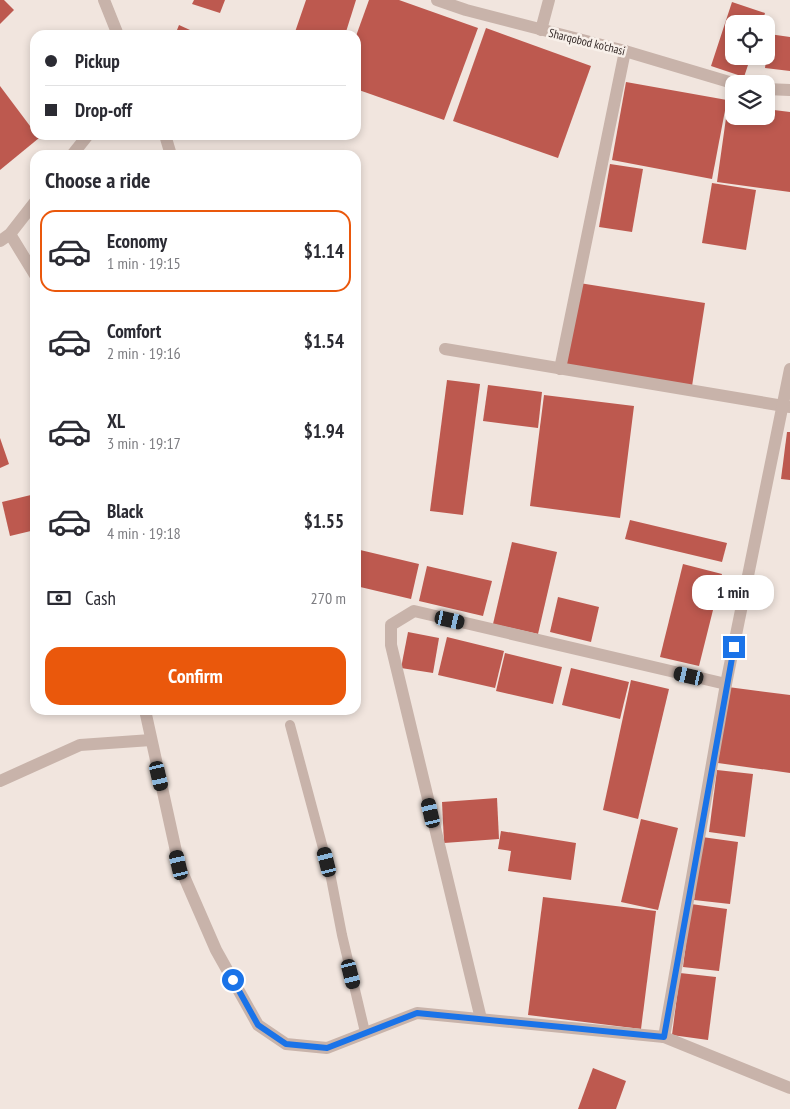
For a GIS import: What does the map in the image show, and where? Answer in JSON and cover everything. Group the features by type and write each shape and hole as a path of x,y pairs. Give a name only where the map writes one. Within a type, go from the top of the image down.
{"street":[{"path":"104,0 116,30"},
{"name":"Sharqobod ko'chasi","path":"437,0 466,10 625,51 725,81"},
{"path":"542,30 549,0"},
{"path":"560,369 625,51"},
{"path":"775,89 790,90"},
{"path":"76,150 84,140"},
{"path":"30,208 5,238 30,269"},
{"path":"445,349 787,407"},
{"path":"664,1037 726,684 787,407 790,369"},
{"path":"481,1019 391,644 391,625 414,611 726,684"},
{"path":"146,715 179,865 216,950 258,1025 286,1044 327,1048 417,1013 664,1037 790,1088"},
{"path":"0,781 80,745 151,740"}],"lane":[{"path":"290,725 331,878 342,935 366,1032"}],"building":[{"path":"0,0 4,0 14,10 0,24"},
{"path":"194,0 225,0 220,13 192,4"},
{"path":"306,0 356,0 347,30 296,30"},
{"path":"369,0 399,0 478,28 444,120 361,91 361,30 358,30"},
{"path":"732,2 765,13 764,15 728,15"},
{"path":"725,23 725,65 748,65 745,75 738,75 711,66"},
{"path":"179,25 190,30 177,30"},
{"path":"486,28 591,66 558,158 453,121"},
{"path":"775,35 790,37 790,71 765,68 765,65 775,65"},
{"path":"626,82 725,100 725,111 712,179 612,160"},
{"path":"0,86 30,126 30,140 37,140 0,170"},
{"path":"775,110 790,112 790,192 717,182 725,125 775,125"},
{"path":"610,164 643,169 632,232 599,227"},
{"path":"712,183 756,190 746,250 702,243"},
{"path":"573,282 705,303 692,386 559,365"},
{"path":"447,380 480,384 463,515 430,511"},
{"path":"488,385 542,392 538,428 483,421"},
{"path":"544,395 634,406 620,518 530,506"},
{"path":"787,432 790,432 790,480 781,479"},
{"path":"0,438 9,464 0,468"},
{"path":"30,495 30,531 10,536 2,502"},
{"path":"630,520 727,543 722,562 625,539"},
{"path":"512,542 557,552 538,634 493,624"},
{"path":"361,550 419,564 411,599 361,587"},
{"path":"683,564 722,574 699,666 660,657"},
{"path":"427,566 492,581 483,616 419,601"},
{"path":"558,597 599,607 591,642 550,632"},
{"path":"408,632 439,638 433,673 401,668"},
{"path":"447,637 504,651 495,688 438,675"},
{"path":"505,653 562,667 553,704 496,691"},
{"path":"571,668 629,682 620,719 562,705"},
{"path":"631,680 669,689 638,819 603,810"},
{"path":"728,687 790,695 790,773 718,763"},
{"path":"717,770 753,774 745,837 709,832"},
{"path":"497,798 499,839 444,843 442,802"},
{"path":"641,819 678,828 658,910 621,902"},
{"path":"501,831 576,843 571,880 508,871 511,851 498,849"},
{"path":"702,837 738,842 730,904 694,900"},
{"path":"543,897 656,911 641,1029 528,1015"},
{"path":"691,904 727,909 719,971 683,967"},
{"path":"680,973 716,977 708,1040 672,1035"},
{"path":"593,1068 626,1081 616,1109 578,1109"}],"route":[{"path":"233,980 258,1025 286,1044 327,1048 417,1013 664,1037 734,647"}]}
